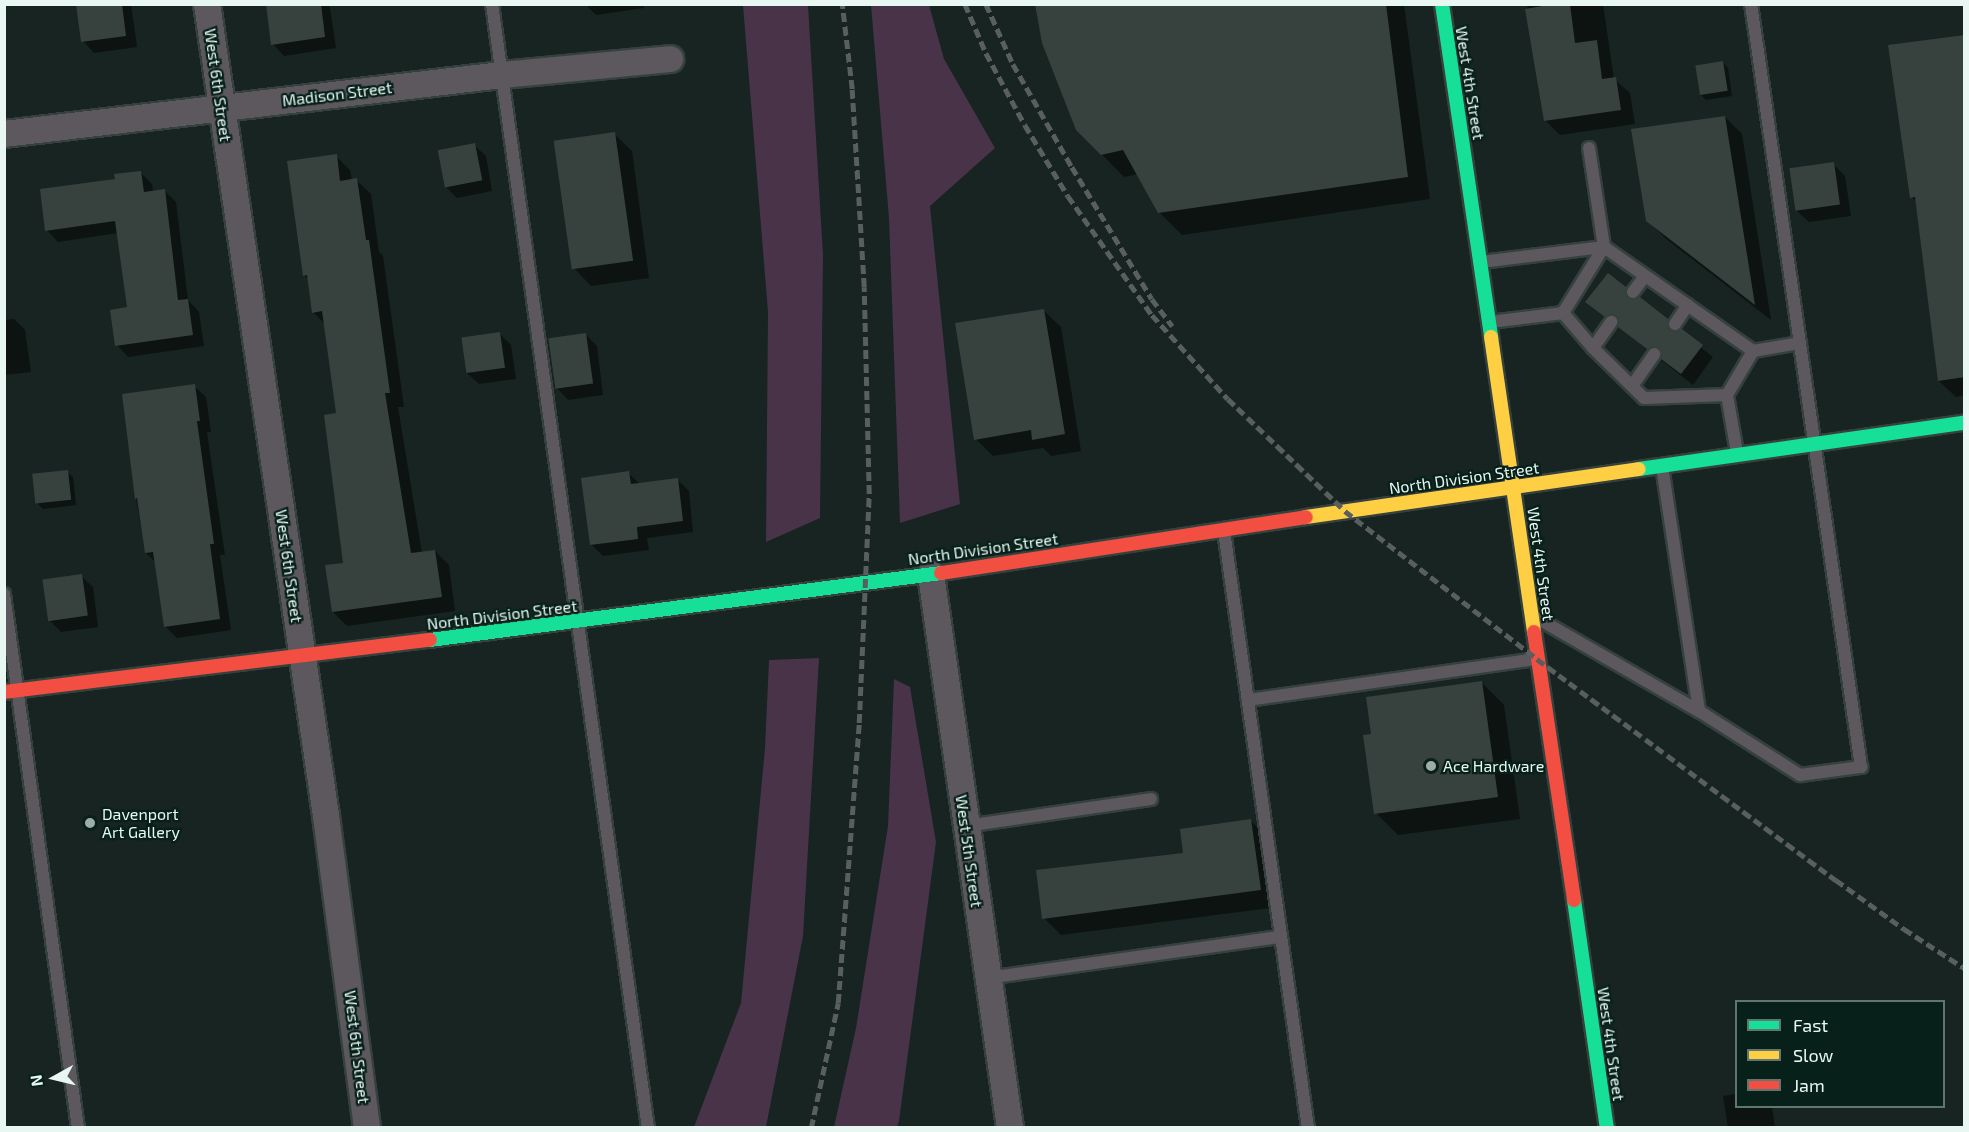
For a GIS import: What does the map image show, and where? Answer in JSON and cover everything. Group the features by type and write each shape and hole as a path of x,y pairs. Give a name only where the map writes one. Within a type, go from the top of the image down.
{"main road":[{"name":"West 4th Street","path":"1442,4 1607,1128"},
{"name":"North Division Street","path":"11,691 578,622 931,574 1965,423"}],"street":[{"name":"West 6th Street","path":"207,4 326,816 367,1128"},
{"name":"Madison Street","path":"4,134 502,75 670,59"},
{"name":"West 5th Street","path":"931,574 1010,1128"}],"lane":[{"path":"492,4 648,1128"},
{"path":"1530,614 1699,711 1800,775 1861,767 1751,4"},
{"path":"1563,313 1605,247 1589,148"},
{"path":"1480,262 1605,247 1753,351 1800,343"},
{"path":"1633,292 1646,276"},
{"path":"1675,324 1688,305"},
{"path":"1489,322 1563,313"},
{"path":"1563,313 1593,348 1644,398 1727,395"},
{"path":"1593,348 1611,322"},
{"path":"1737,456 1727,395 1753,351"},
{"path":"1632,386 1654,354"},
{"path":"1662,466 1699,711"},
{"path":"1224,530 1308,1128"},
{"path":"4,594 11,691 78,1128"},
{"path":"1248,700 1538,659"},
{"path":"966,826 1151,799"},
{"path":"987,978 1281,937"}],"shaded area":[{"path":"743,5 808,5 823,255 820,518 766,542 768,312"},
{"path":"871,5 929,5 944,59 995,148 930,206 960,504 900,523 889,218"},
{"path":"819,658 803,936 766,1127 694,1127 741,1003 765,748 769,660"},
{"path":"894,679 910,687 936,842 899,1121 897,1127 834,1127 856,1028 888,826"}],"building":[{"path":"76,4 122,4 126,36 81,42"},
{"path":"266,4 321,4 325,37 271,45"},
{"path":"1035,4 1386,4 1408,177 1158,213 1123,150 1101,155 1076,130 1042,43"},
{"path":"1570,4 1575,43 1597,40 1602,79 1616,77 1621,110 1544,121 1525,9"},
{"path":"1965,35 1965,377 1938,381 1915,197 1910,198 1888,45"},
{"path":"1723,61 1728,91 1700,95 1695,65"},
{"path":"1725,116 1755,305 1646,221 1631,129"},
{"path":"615,132 633,261 572,269 554,141"},
{"path":"475,143 482,180 445,188 438,150"},
{"path":"337,154 340,181 357,178 366,240 369,240 390,393 385,393 411,553 435,550 442,597 332,612 325,565 343,563 324,415 336,413 322,311 312,313 307,275 303,276 287,161"},
{"path":"1834,162 1840,205 1795,211 1789,168"},
{"path":"141,171 144,192 165,189 178,300 188,299 193,335 115,346 110,310 127,307 115,221 45,231 40,189 115,179 114,174"},
{"path":"1608,273 1626,287 1628,298 1633,300 1640,297 1668,319 1667,324 1670,330 1675,332 1682,329 1703,345 1681,374 1661,359 1662,354 1659,348 1654,346 1647,349 1618,327 1616,316 1611,314 1605,317 1585,302"},
{"path":"1044,309 1065,434 1032,440 1031,430 974,440 955,323"},
{"path":"500,332 505,368 466,373 461,337"},
{"path":"586,333 593,384 555,389 548,338"},
{"path":"195,384 200,421 197,421 214,544 210,544 220,619 164,627 153,552 145,553 137,498 135,499 122,394"},
{"path":"68,470 71,500 35,504 32,474"},
{"path":"629,471 631,484 678,478 683,521 637,527 638,539 590,545 581,478"},
{"path":"82,574 88,616 48,621 42,580"},
{"name":"Ace Hardware","path":"1482,681 1498,797 1374,814 1363,735 1371,734 1366,697"},
{"path":"1251,819 1261,890 1042,919 1036,870 1183,853 1180,829"}],"railway":[{"path":"811,1128 838,1003 859,723 869,494 864,287 852,89 842,4"},
{"path":"965,4 986,53 1025,125 1068,196 1152,315 1228,399 1345,511 1537,659 1836,880 1904,929 1964,968"},
{"path":"986,4 1013,64 1072,167 1152,299 1172,326"}],"traffic: fast":[{"path":"1442,4 1491,337"},
{"path":"1639,469 1964,423"},
{"path":"430,640 941,573"},
{"path":"1574,900 1607,1128"}],"traffic: slow":[{"path":"1491,337 1534,632"},
{"path":"1306,517 1639,469"}],"traffic: jam":[{"path":"941,573 1306,517"},
{"path":"1534,632 1574,900"},
{"path":"4,692 430,640"}],"place":[{"name":"Ace Hardware","path":"1431,766"},
{"name":"Davenport Art Gallery","path":"90,823"}]}
